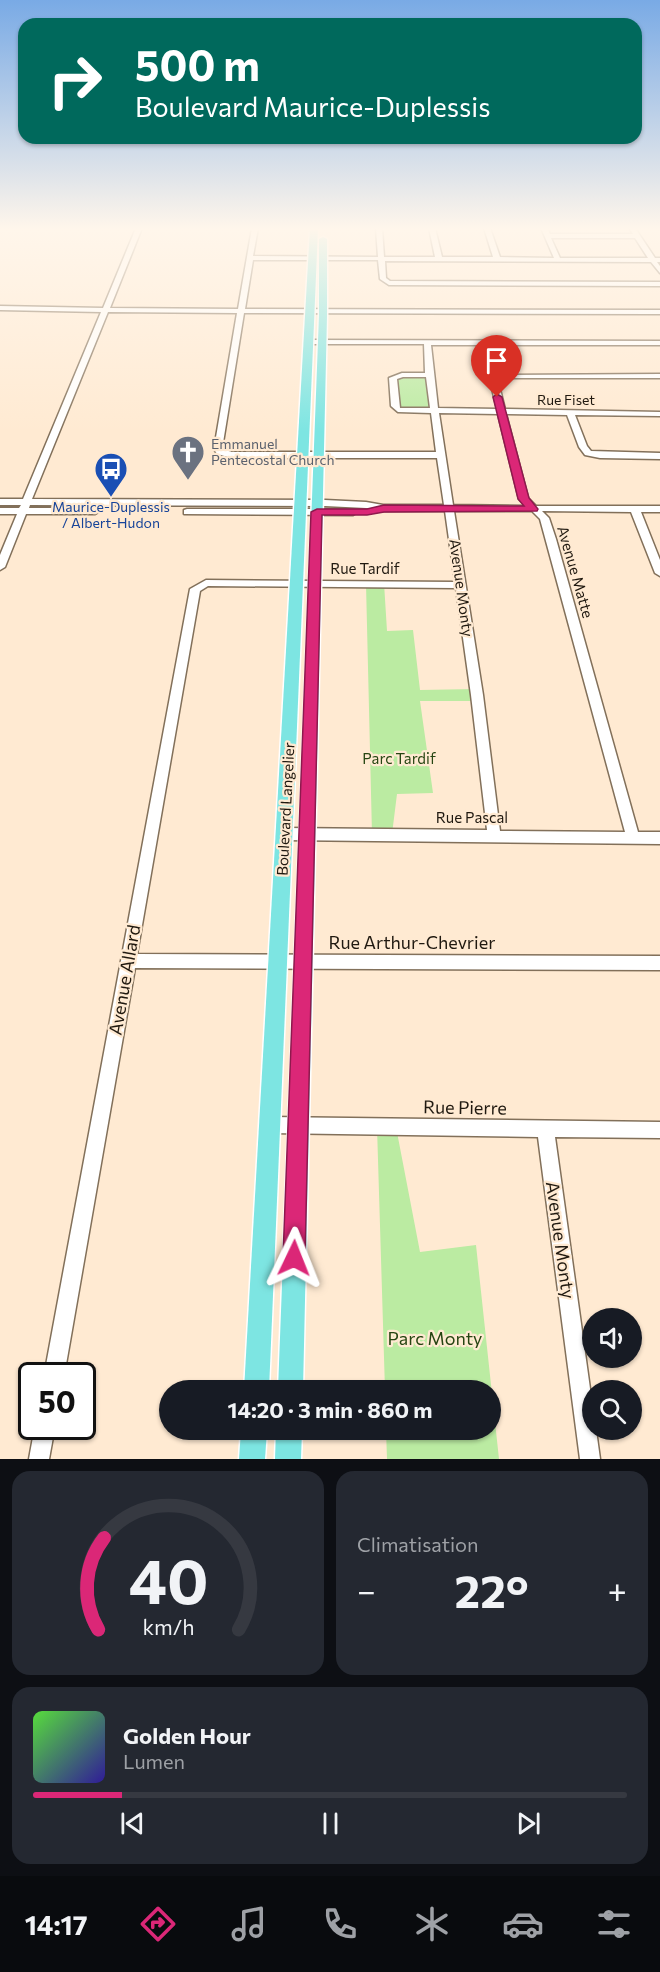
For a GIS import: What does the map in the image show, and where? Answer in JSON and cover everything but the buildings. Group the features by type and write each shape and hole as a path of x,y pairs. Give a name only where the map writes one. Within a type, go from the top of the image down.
{"main road":[{"name":"Boulevard Langelier","path":"309,508 304,455 311,296"},
{"name":"Boulevard Langelier","path":"257,1380 284,834 309,508 318,455 322,296"},
{"name":"Boulevard Langelier","path":"290,1380 307,835 305,583"},
{"path":"252,1459 253,1440"},
{"path":"288,1459 289,1440"}],"street":[{"path":"0,567 111,296"},
{"path":"244,296 218,449 224,454 442,455"},
{"path":"0,308 660,312"},
{"path":"309,342 660,343"},
{"name":"Avenue Monty","path":"427,342 429,375 494,834"},
{"name":"Rue Fiset","path":"429,375 402,375 393,378 395,406 402,412 660,414"},
{"name":"Avenue Matte","path":"633,837 551,539 544,519 524,499 494,381 499,376 660,376"},
{"path":"570,413 584,450 588,453 600,456 660,456"},
{"path":"0,502 26,507"},
{"path":"0,511 26,507 309,508 367,512 384,508 660,509"},
{"path":"635,509 660,573"},
{"name":"Rue Tardif","path":"198,585 206,583 305,583 460,585"},
{"name":"Avenue Allard","path":"56,1362 193,593 198,585"},
{"name":"Rue Pascal","path":"284,834 494,834 660,838"},
{"name":"Rue Arthur-Chevrier","path":"128,961 660,963"},
{"name":"Rue Pierre","path":"270,1125 660,1130"},
{"name":"Avenue Monty","path":"545,1129 590,1459"},
{"path":"39,1459 42,1440"}],"green space":[{"path":"429,375 436,413 398,410 396,377"},
{"name":"Parc Tardif","path":"384,583 387,631 413,630 420,690 476,689 477,701 420,701 433,793 397,794 392,834 372,834 366,584"},
{"name":"Parc Monty","path":"377,1127 396,1127 420,1252 476,1245 491,1380 385,1380"},
{"name":"Parc Monty","path":"386,1440 497,1440 499,1459 387,1459"}],"place":[{"name":"Emmanuel Pentecostal Church","path":"188,481"},
{"name":"Maurice-Duplessis / Albert-Hudon","path":"111,498"}],"route":[{"path":"294,1258 317,512 367,512 384,508 533,509 524,499 497,397"}]}
